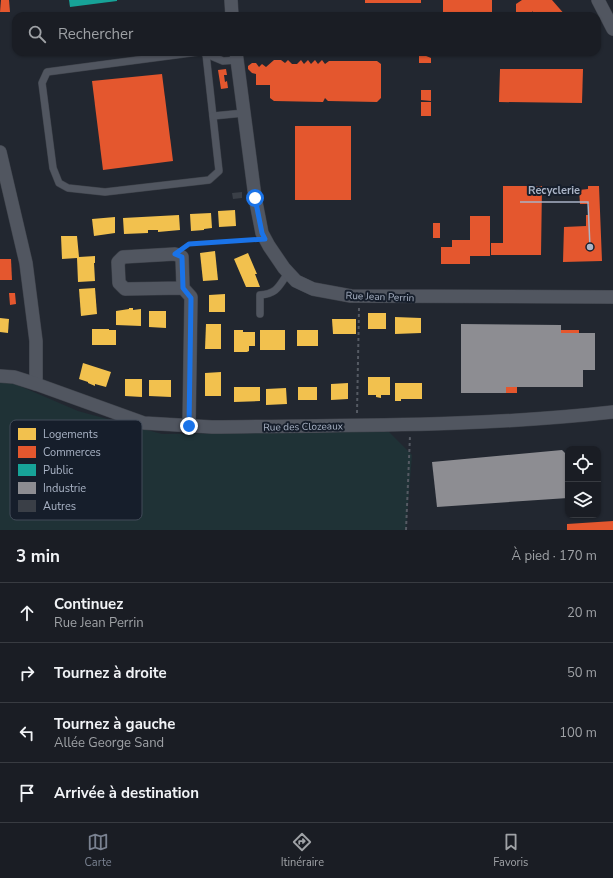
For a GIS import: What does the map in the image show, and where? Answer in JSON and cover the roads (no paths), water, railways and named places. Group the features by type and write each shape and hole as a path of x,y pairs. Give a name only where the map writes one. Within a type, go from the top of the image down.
{"street":[{"path":"230,0 232,12"},
{"path":"598,0 613,29"},
{"name":"Rue Jean Perrin","path":"237,56 255,198 262,233 284,268 296,281 313,289 352,296 613,297"},
{"path":"0,152 2,167 26,263 36,341 36,384"},
{"path":"183,288 125,289 119,283 118,262 123,257 175,254 182,257 183,288 191,298 189,426"},
{"name":"Rue des Clozeaux","path":"0,376 14,377 36,384 136,420"},
{"name":"Rue des Clozeaux","path":"142,422 212,427 410,425 483,423 613,412"}],"lane":[{"path":"168,56 47,72 42,83 53,168 59,183 68,188 106,192 209,180 219,171 204,56"},
{"path":"211,56 223,61 237,56"},
{"path":"213,116 244,113"},
{"path":"260,314 260,295 270,294 277,290 288,272"}],"place":[{"name":"Recyclerie","path":"590,247"}]}
